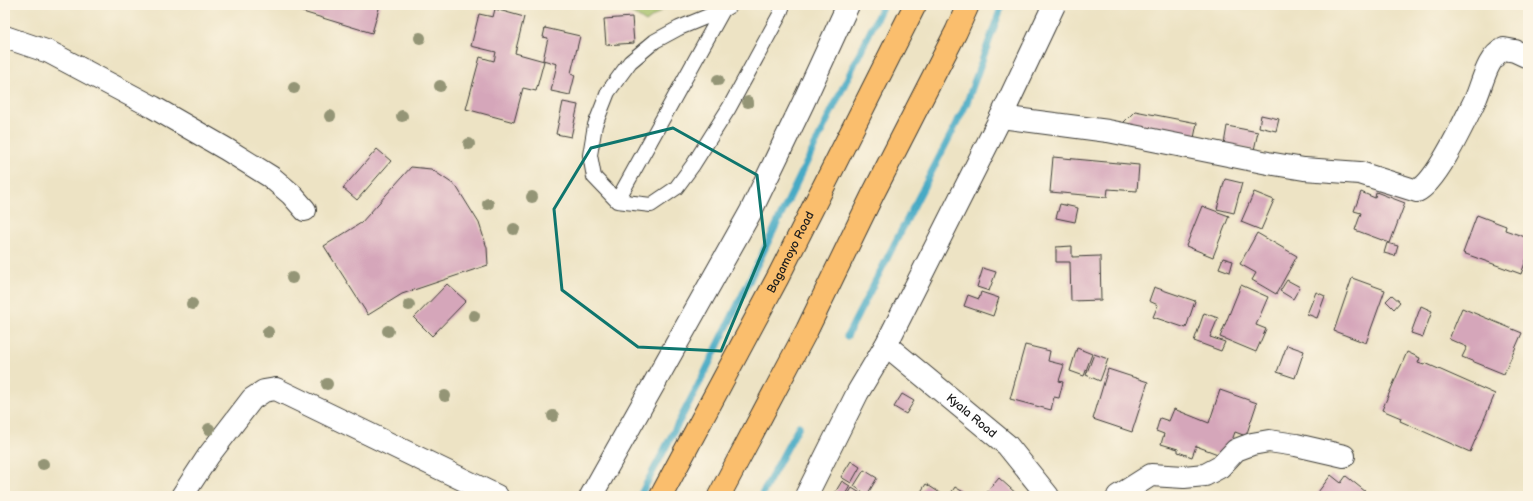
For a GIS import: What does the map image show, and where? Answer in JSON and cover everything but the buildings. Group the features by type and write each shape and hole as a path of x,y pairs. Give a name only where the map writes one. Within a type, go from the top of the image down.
{"highway":[{"name":"Bagamoyo Road","path":"661,496 778,277 915,5"},
{"path":"719,496 807,330 956,32 968,5"}],"street":[{"path":"591,496 750,213 848,5"},
{"path":"806,496 858,392 886,345 1001,117 1054,5"},
{"path":"5,37 49,52 154,107 226,149 270,177 290,194 305,210"},
{"path":"1001,117 1108,131 1304,169 1360,172 1417,191 1424,188 1437,171 1476,98 1494,55 1504,49 1515,51 1528,57"},
{"name":"Kyala Road","path":"886,345 1006,445 1048,496"},
{"path":"182,496 209,455 252,399 264,391 276,389 497,496"},
{"path":"1118,496 1151,475 1205,475 1220,467 1236,450 1252,444 1269,441 1296,445 1344,456"}],"lane":[{"path":"727,7 679,28 656,41 630,62 608,92 595,124 590,155 594,177 617,201 651,205 676,188 693,165 729,108 779,16 783,5"},
{"path":"617,201 727,7"}],"highlighted area":[{"path":"673,128 757,175 765,246 721,351 638,347 562,290 554,209 591,148"}],"green space":[{"path":"619,5 669,5 646,22"}],"waterway":[{"path":"640,496 704,374 883,5"},
{"path":"847,336 966,105 1002,5"},
{"path":"761,496 799,426"}]}
